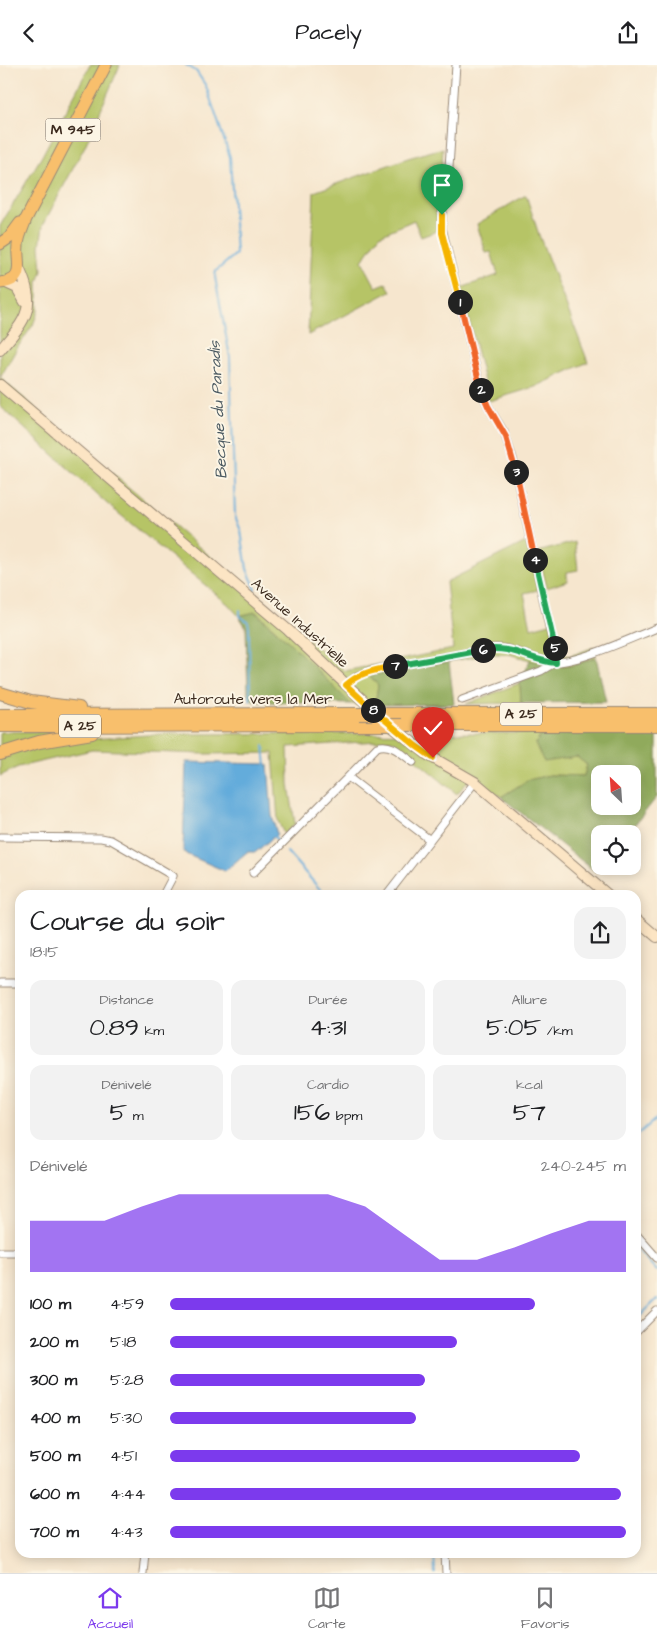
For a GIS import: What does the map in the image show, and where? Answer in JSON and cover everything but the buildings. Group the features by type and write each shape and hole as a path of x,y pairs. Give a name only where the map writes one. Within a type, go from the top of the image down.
{"highway":[{"path":"0,693 49,705 108,710 118,715"},
{"name":"Autoroute vers la Mer","path":"0,715 657,714"},
{"name":"A 25","path":"0,727 657,725"},
{"path":"0,754 39,742 77,735 159,726"}],"main road":[{"name":"M 945","path":"19,263 17,247 19,238 38,195 106,65"},
{"name":"M 945","path":"0,244 13,233 38,195"},
{"path":"0,244 11,248 19,263 14,277 2,283"}],"street":[{"path":"456,65 449,167 442,228 482,393 504,432 514,459 556,653 556,663"},
{"path":"0,350 20,325 26,313 28,293 19,263"},
{"path":"2,283 13,285 19,290 25,302 26,313"},
{"name":"Avenue Industrielle","path":"0,385 288,630 346,685 416,746 475,782 602,890"},
{"path":"462,700 540,671 556,663 577,659 657,628"},
{"path":"346,685 369,671 493,648 508,649 556,663"},
{"path":"253,873 377,747 382,745 391,747 412,762"},
{"path":"348,777 430,840"},
{"path":"391,890 475,782"},
{"path":"0,837 108,839 173,877 166,890"},
{"path":"641,923 657,937"},
{"path":"0,983 15,983"},
{"path":"641,1240 657,1258"},
{"path":"0,1253 15,1252"},
{"path":"641,1327 657,1311"},
{"path":"143,1573 144,1558"},
{"path":"445,1558 446,1573"}],"green space":[{"path":"90,65 120,65 85,146 43,225 40,246 42,271 38,282 38,311 33,325 0,378 0,226 42,156"},
{"path":"443,148 437,231 421,237 414,220 380,235 362,261 376,287 386,283 391,291 308,335 314,192 408,158"},
{"path":"526,195 539,235 588,362 535,387 489,401 461,288 498,275 491,252 486,253 477,224"},
{"path":"0,378 345,671 453,649 446,582 526,542 538,590 524,593 531,628 554,622 560,654 570,656 594,647 596,657 579,664 559,668 509,654 493,654 403,669 370,676 378,685 375,705 351,704 256,612 239,616 228,604 105,502 0,406"},
{"path":"575,542 578,570 567,572 567,581 547,588 538,552"},
{"path":"255,612 289,642 351,704 254,702 248,694 246,627 239,616"},
{"path":"596,657 606,702 521,703 520,683 530,660 549,665 570,666"},
{"path":"449,662 454,704 375,705 378,685 370,676"},
{"path":"520,683 521,703 466,704"},
{"path":"62,731 66,741 161,734 543,733 535,744 577,757 587,765 584,776 550,775 528,780 501,797 473,775 457,794 392,740 288,747 289,784 295,824 284,834 278,821 273,753 204,754 92,750 18,767 0,776 0,732"},
{"path":"543,733 657,734 657,797 634,825 591,825 591,868 501,797 528,780 550,775 584,776 587,765 577,757 544,762 535,744"}],"water":[{"path":"186,762 268,764 272,816 277,834 256,852 247,852 225,871 186,854 183,850"}],"waterway":[{"name":"Becque du Paradis","path":"186,65 196,71 206,86 230,157 236,254 216,271 215,277 230,357 235,516 241,531 247,569 255,587 253,594"},
{"name":"Becque du Paradis","path":"240,610 240,616 248,622 249,627 250,700"},
{"name":"Becque du Paradis","path":"264,746 266,766"},
{"name":"Becque du Paradis","path":"273,835 278,841"},
{"name":"Becque du Paradis","path":"287,852 321,890"},
{"name":"Becque du Paradis","path":"641,1132 657,1118"},
{"path":"641,1253 657,1271"},
{"path":"641,1315 657,1299"},
{"path":"434,1558 435,1573"}],"route":[{"path":"433,758 385,721 346,685 369,671 493,648 508,649 556,663 556,653 514,459 504,432 482,393 442,233 442,215"}]}
